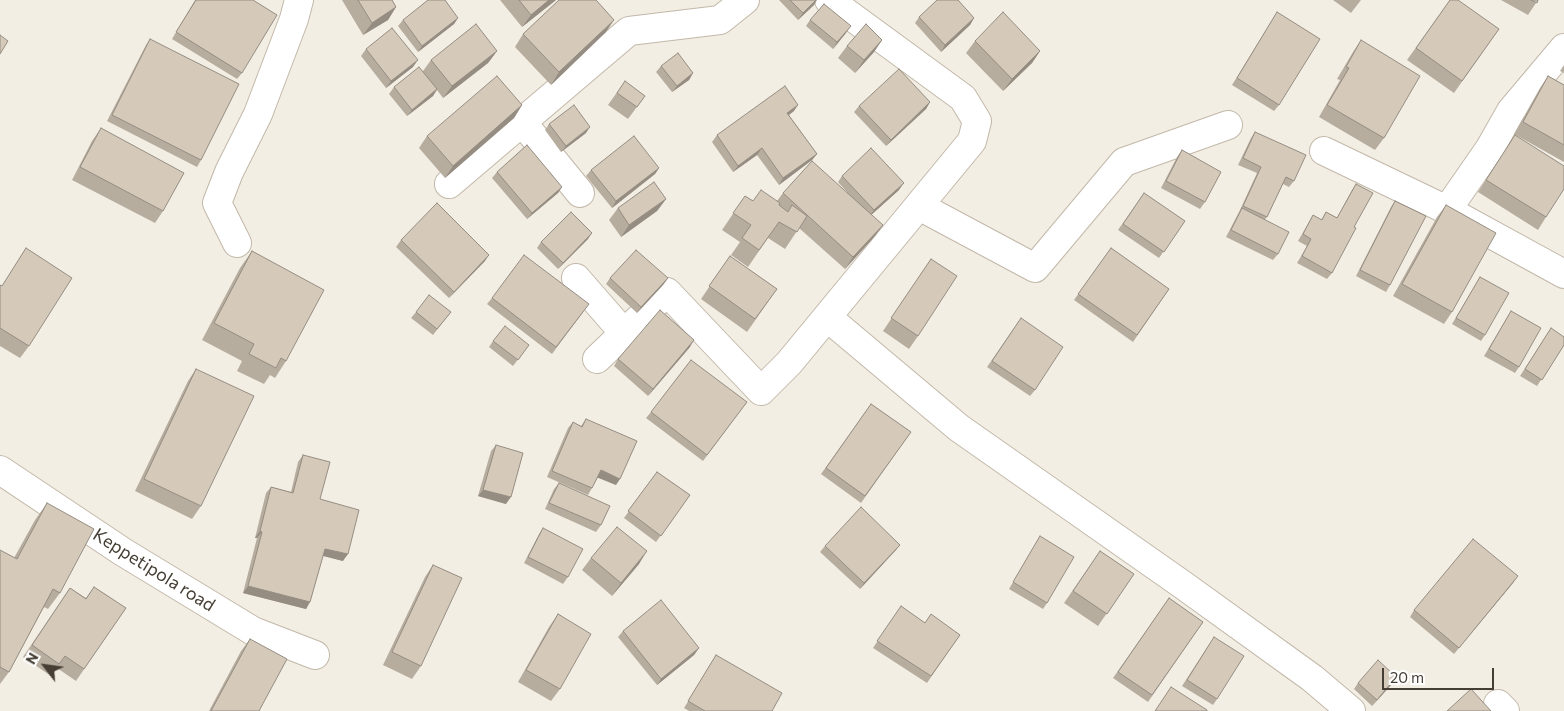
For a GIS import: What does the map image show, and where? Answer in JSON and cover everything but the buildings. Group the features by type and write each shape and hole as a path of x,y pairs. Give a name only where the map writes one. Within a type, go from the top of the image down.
{"street":[{"path":"237,243 217,203 229,172 258,114 294,19 299,0"},
{"path":"449,184 629,32 720,20 745,0"},
{"path":"597,359 667,292 761,391 789,363 972,141 977,121 963,98 829,0"},
{"path":"1448,210 1490,148 1511,112 1564,48"},
{"path":"522,122 580,192"},
{"path":"919,206 1035,268 1124,162 1228,125"},
{"path":"1324,151 1448,210 1564,274"},
{"path":"576,278 624,332"},
{"path":"827,317 959,428 1312,678 1351,711"},
{"name":"Keppetipola road","path":"0,470 123,552 253,631 315,655"}]}
